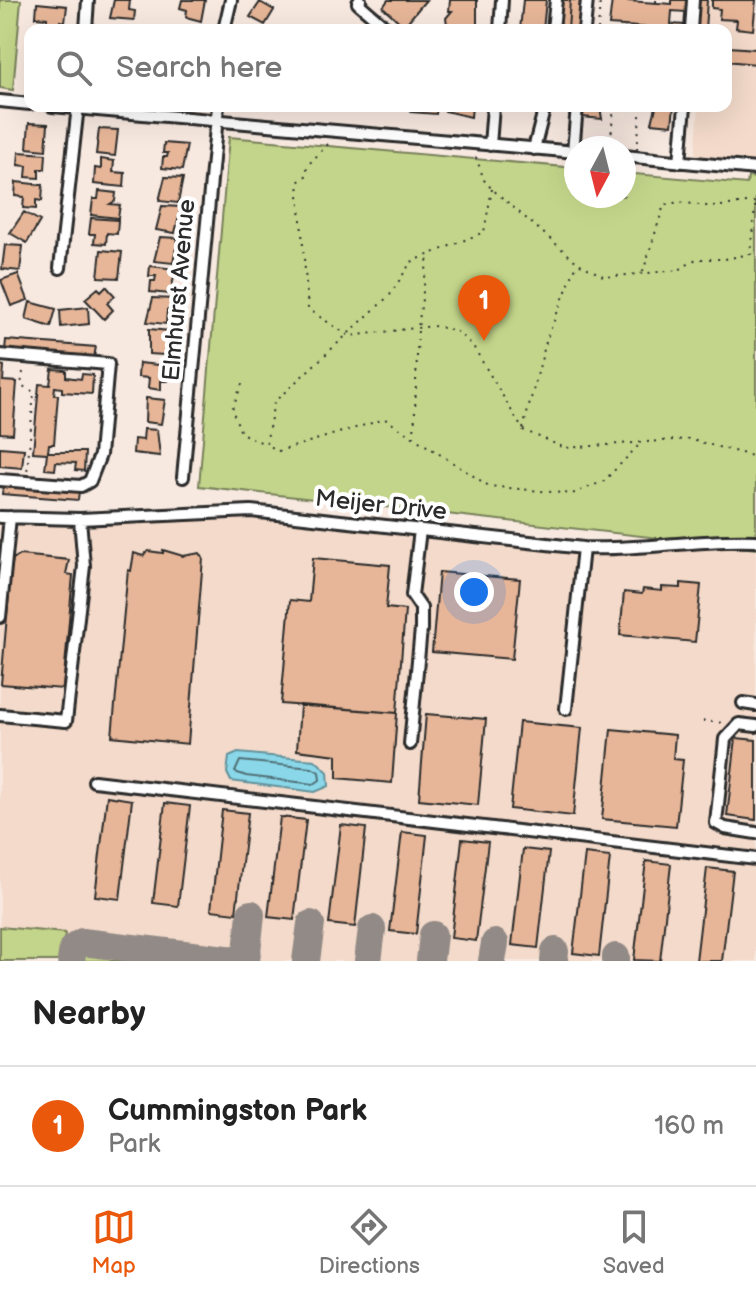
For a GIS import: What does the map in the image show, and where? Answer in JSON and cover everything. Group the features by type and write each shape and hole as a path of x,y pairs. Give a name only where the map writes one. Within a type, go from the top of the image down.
{"street":[{"path":"86,24 88,0"},
{"path":"225,24 231,0"},
{"path":"360,0 358,3 382,24"},
{"path":"500,24 502,0"},
{"path":"554,24 556,0"},
{"path":"585,24 587,0"},
{"path":"691,24 693,0"},
{"path":"0,101 24,103"},
{"path":"60,268 77,112"},
{"path":"127,112 564,151"},
{"name":"Elmhurst Avenue","path":"183,477 217,112"},
{"path":"490,145 493,112"},
{"path":"534,149 543,112"},
{"path":"575,136 577,112"},
{"path":"680,162 684,112"},
{"path":"636,157 756,169"},
{"path":"0,355 108,364 100,455 90,481 81,486 0,480"},
{"name":"Meijer Drive","path":"5,517 80,519 251,511 583,548 635,549 716,541 756,541"},
{"path":"0,617 5,517"},
{"path":"0,715 66,721 84,566 80,519"},
{"path":"410,744 421,629 421,608 412,595 420,530"},
{"path":"566,709 583,548"},
{"path":"743,703 756,705"},
{"path":"756,726 739,724 725,739 716,823 725,828 756,833"},
{"path":"94,781 756,859"}],"path":[{"path":"598,24 600,0"},
{"path":"611,136 613,112"},
{"path":"639,136 641,112"},
{"path":"328,144 307,166 307,175 298,182 308,309 349,336 418,328 455,330 473,346 523,430 565,448 639,445 688,439 755,457 756,431"},
{"path":"476,157 484,180 492,189 578,263 605,277 679,270 696,259 725,259 756,254"},
{"path":"266,444 274,402 390,295 411,262 484,232 492,189"},
{"path":"643,273 664,205 679,202 713,207 756,200 750,254"},
{"path":"414,438 418,328 428,255"},
{"path":"523,430 547,338 578,263"},
{"path":"23,372 21,385 34,392 27,475"},
{"path":"242,384 232,409 241,433 279,451 385,419 489,486 572,494 604,481 639,445"},
{"path":"703,721 739,724"}],"shaded area":[{"path":"708,0 756,0 756,162 695,157 699,112 732,112 732,24 706,24"},
{"path":"236,517 601,556 730,546 756,549 756,961 0,961 0,524 80,526"}],"green space":[{"path":"0,0 21,0 13,90 0,88"},
{"path":"229,137 564,167 564,208 636,208 636,174 747,184 748,177 756,178 756,549 199,486"},
{"path":"0,927 65,933 62,961 0,961"},
{"path":"110,951 191,961 79,961 81,952"}],"water":[{"path":"238,753 315,760 328,772 329,786 315,792 231,781 227,773 229,757"}],"building":[{"path":"114,0 130,0 129,10 135,11 134,20 110,18"},
{"path":"182,0 205,0 201,21 186,17 187,10 180,8"},
{"path":"388,0 426,0 406,24 383,7"},
{"path":"450,0 477,0 477,24 447,24 446,18 452,11 449,11"},
{"path":"523,0 546,0 544,24 521,24"},
{"path":"561,0 570,0 568,24 559,24"},
{"path":"570,0 580,0 578,24 568,24"},
{"path":"612,0 672,4 672,0 687,0 686,12 672,11 671,24 609,24"},
{"path":"698,0 707,0 705,24 696,24"},
{"path":"712,0 756,0 753,30 736,28 737,20 719,19 720,9 712,8"},
{"path":"260,2 274,10 266,24 250,17"},
{"path":"37,3 67,6 65,22 60,21 60,24 46,24 47,18 36,17"},
{"path":"732,47 756,49 756,64 732,62"},
{"path":"449,112 471,112 471,117"},
{"path":"582,112 601,112 602,119 582,117"},
{"path":"655,112 673,112 672,125 652,123"},
{"path":"29,123 48,124 46,150 27,148"},
{"path":"99,129 118,130 115,156 96,154"},
{"path":"164,143 187,145 182,170 162,168 163,157 167,157 168,153 163,153"},
{"path":"19,152 46,154 45,169 39,169 39,178 26,177 27,166 18,165"},
{"path":"101,159 114,161 113,172 125,173 124,187 94,184 95,168 101,169"},
{"path":"165,177 183,178 178,203 159,201"},
{"path":"16,182 43,185 42,201 36,200 36,209 23,208 24,197 15,196"},
{"path":"99,191 116,193 115,201 110,204 120,205 118,218 91,215 93,199 98,199"},
{"path":"162,206 181,207 175,233 156,230"},
{"path":"24,212 40,221 27,243 10,233"},
{"path":"91,218 118,220 117,234 107,233 106,244 94,243 95,234 89,234"},
{"path":"160,237 178,238 173,263 154,261"},
{"path":"5,245 23,246 20,271 2,269"},
{"path":"101,250 122,252 119,278 98,277"},
{"path":"150,266 176,269 170,294 150,292 151,281 155,281 156,276 149,276"},
{"path":"18,274 28,300 11,306 1,280"},
{"path":"106,286 115,296 107,303 113,310 104,319 85,299 98,288 101,291"},
{"path":"153,298 174,299 173,311 167,310 166,324 147,322"},
{"path":"30,302 56,309 51,327 26,319"},
{"path":"88,307 89,324 61,327 60,310"},
{"path":"149,329 170,331 165,355 149,354"},
{"path":"6,340 96,347 94,357 5,350"},
{"path":"139,363 168,366 167,381 161,381 161,390 148,388 149,378 138,377"},
{"path":"0,365 4,366 3,381 17,382 13,434 0,433"},
{"path":"52,369 66,370 66,377 81,379 82,374 93,375 92,394 62,392 62,388 55,387 54,395 58,395 54,444 49,444 48,452 85,452 84,471 75,470 76,463 56,462 55,470 45,469 47,453 33,452 39,384 50,385"},
{"path":"146,398 165,400 161,424 145,422"},
{"path":"144,429 157,430 160,456 133,453 134,439 143,440"},
{"path":"0,447 24,449 22,468 0,466"},
{"path":"3,486 79,491 78,500 2,494"},
{"path":"163,550 183,556 200,553 203,558 188,744 112,736 128,570 131,571 134,553 143,556 148,551 163,553"},
{"path":"20,555 69,560 66,574 73,575 63,689 1,684 11,570 13,559"},
{"path":"313,558 390,565 386,608 405,610 397,713 281,704 290,600 309,602"},
{"path":"439,572 520,579 512,659 432,652"},
{"path":"681,583 701,585 695,642 620,635 624,592 642,594 643,589 662,591 662,587 681,588"},
{"path":"300,705 397,713 392,783 337,778 337,755 297,750"},
{"path":"426,714 486,719 478,805 419,799"},
{"path":"519,722 582,728 573,816 510,809"},
{"path":"611,729 675,735 673,759 683,760 676,826 602,819"},
{"path":"736,738 756,740 756,820 727,816"},
{"path":"107,796 132,800 120,899 95,896"},
{"path":"165,803 190,806 178,906 153,903"},
{"path":"222,810 248,813 236,913 211,910"},
{"path":"280,817 306,820 294,920 268,917"},
{"path":"341,825 366,828 355,927 329,924"},
{"path":"402,832 427,835 416,934 390,931"},
{"path":"462,839 488,842 476,941 451,938"},
{"path":"523,849 549,852 538,948 512,945"},
{"path":"585,854 610,857 599,956 573,953"},
{"path":"646,861 671,864 660,961 634,960"},
{"path":"707,868 733,871 722,961 696,961"}],"taxiway":[{"path":"246,961 251,914"},
{"path":"306,961 311,924"},
{"path":"368,961 372,929"},
{"path":"430,961 433,935"},
{"path":"71,961 73,948 82,942 243,961"},
{"path":"492,961 495,943"},
{"path":"554,961 555,951"}],"place":[{"name":"Cummingston Park","path":"484,341"}]}
